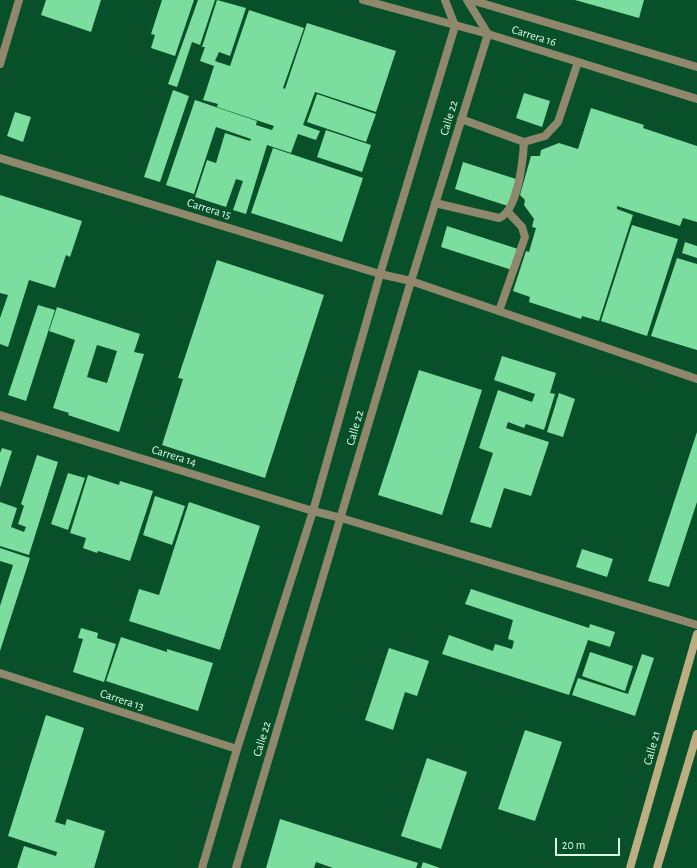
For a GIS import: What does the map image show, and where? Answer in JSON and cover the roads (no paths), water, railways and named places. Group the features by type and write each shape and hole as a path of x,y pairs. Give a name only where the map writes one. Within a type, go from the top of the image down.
{"main road":[{"name":"Calle 21","path":"630,868 697,634"},
{"path":"657,868 697,734"}],"street":[{"path":"0,64 19,0"},
{"name":"Carrera 16","path":"363,0 488,34 697,99"},
{"path":"445,0 456,26"},
{"path":"467,0 488,34"},
{"name":"Carrera 16","path":"471,0 697,67"},
{"name":"Calle 22","path":"202,868 237,749 312,511 380,274 456,26"},
{"name":"Calle 22","path":"236,868 411,282 488,34"},
{"path":"461,119 524,142 544,136 558,122 578,62"},
{"path":"435,203 499,218 508,212 522,165 524,142"},
{"name":"Carrera 15","path":"0,158 380,274 411,282 697,379"},
{"path":"499,312 525,237 522,227 508,212"},
{"name":"Carrera 14","path":"0,415 312,511 341,518 697,625"},
{"name":"Carrera 13","path":"0,673 237,749"}]}
